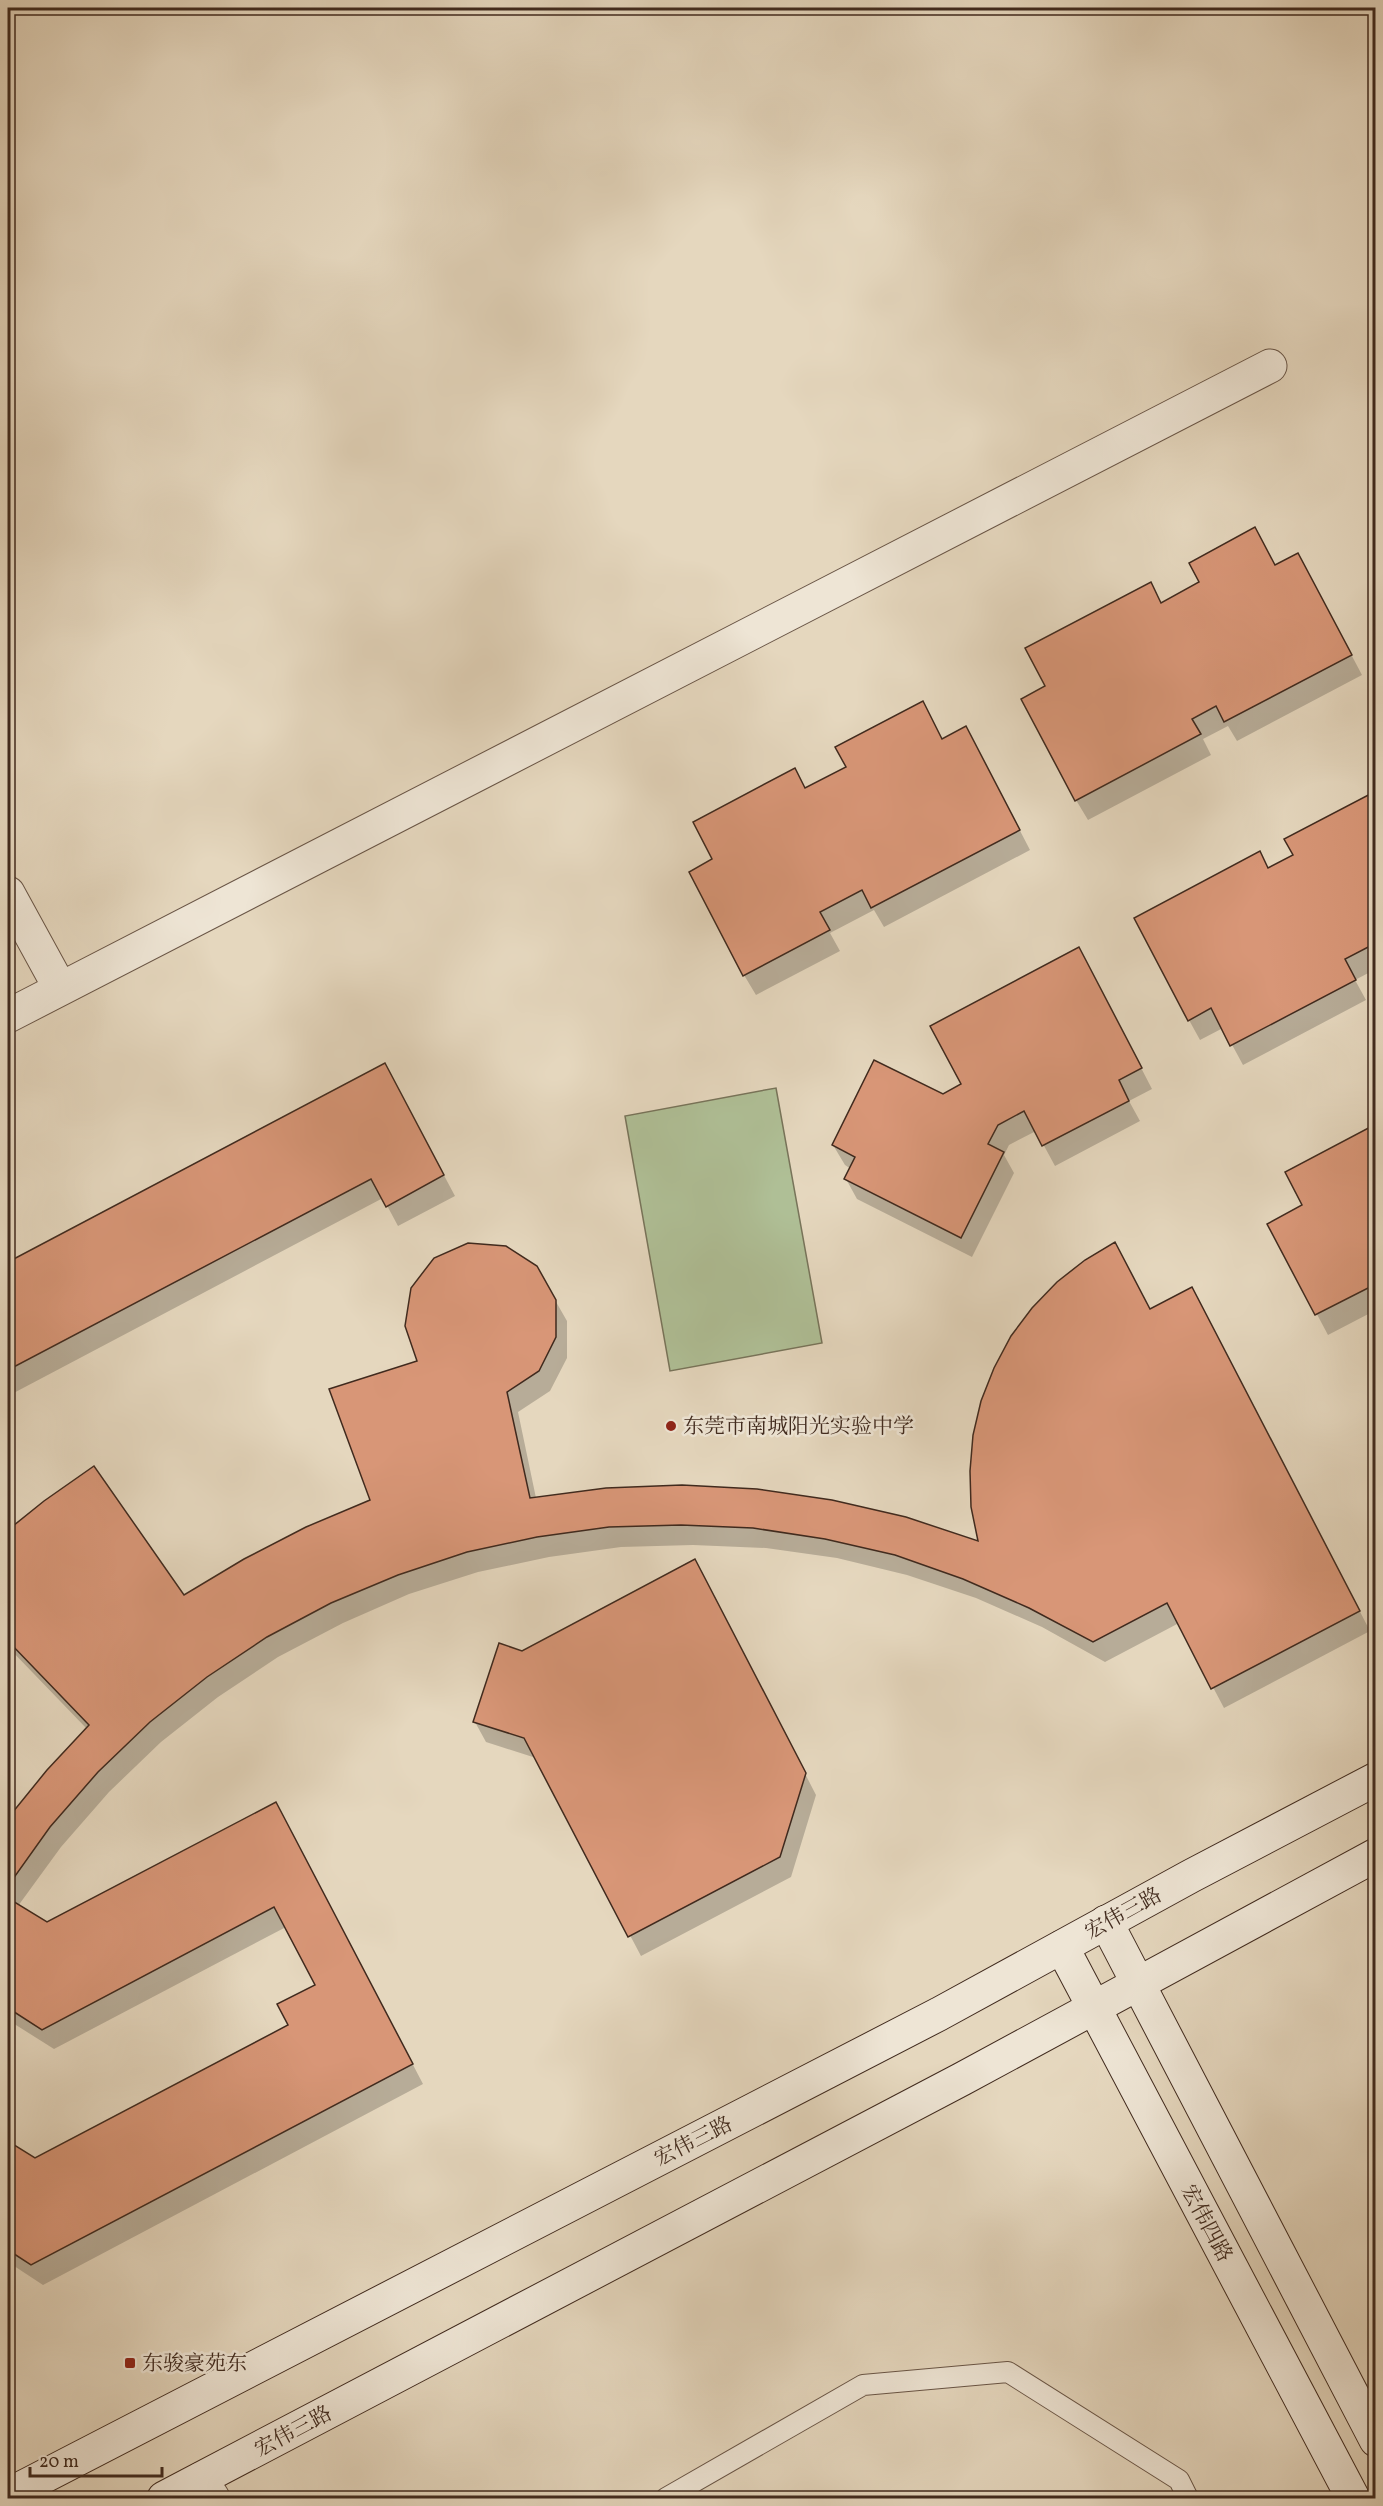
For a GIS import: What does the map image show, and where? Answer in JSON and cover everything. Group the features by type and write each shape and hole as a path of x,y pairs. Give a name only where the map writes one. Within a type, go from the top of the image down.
{"main road":[{"path":"8,1016 1270,366"},
{"path":"8,893 60,988"},
{"name":"宏伟三路","path":"8,2495 928,2020 1106,1922 1376,1779"},
{"name":"宏伟三路","path":"164,2499 207,2489 1376,1855"},
{"path":"1106,1922 1376,2440"},
{"name":"宏伟四路","path":"1062,1947 1353,2499"}],"lane":[{"path":"666,2499 863,2385 1008,2372 1179,2480 1188,2499"}],"green space":[{"path":"776,1088 822,1343 670,1371 625,1116"}],"building":[{"path":"1255,527 1275,565 1298,553 1352,655 1224,722 1216,706 1192,719 1201,734 1075,801 1021,699 1045,686 1025,648 1151,582 1161,603 1199,582 1189,563"},
{"path":"923,701 942,739 966,726 1020,830 871,908 862,890 820,912 830,930 743,976 689,872 712,859 693,822 795,768 805,788 846,767 835,747"},
{"path":"1376,791 1376,943 1345,959 1356,980 1230,1046 1211,1008 1188,1021 1134,918 1260,851 1268,868 1293,855 1284,839"},
{"path":"1079,947 1142,1068 1119,1080 1129,1101 1042,1146 1024,1111 998,1125 988,1144 1004,1152 961,1238 844,1179 855,1157 832,1145 874,1060 943,1094 961,1084 930,1026"},
{"path":"385,1063 444,1175 386,1207 371,1179 8,1370 8,1262"},
{"path":"1376,1124 1376,1284 1315,1315 1267,1224 1302,1205 1285,1172"},
{"path":"1115,1242 1150,1309 1192,1287 1360,1611 1211,1689 1167,1603 1093,1642 1029,1608 963,1579 895,1555 825,1539 753,1528 681,1525 609,1527 537,1537 467,1552 398,1575 331,1603 267,1637 207,1677 150,1722 98,1772 50,1827 8,1886 8,1818 47,1770 89,1725 8,1641 8,1530 94,1466 184,1595 244,1559 306,1527 370,1500 329,1389 417,1361 405,1326 411,1288 434,1258 468,1243 506,1246 537,1266 556,1300 556,1337 539,1371 507,1392 530,1498 606,1488 682,1485 757,1489 832,1500 906,1517 978,1541 971,1507 970,1471 973,1435 981,1401 994,1368 1011,1336 1032,1308 1057,1282 1085,1260"},
{"path":"695,1559 806,1773 780,1857 628,1937 524,1738 473,1722 499,1643 522,1651"},
{"path":"276,1802 413,2064 31,2265 8,2250 8,2141 35,2158 288,2025 277,2004 315,1985 274,1907 42,2030 8,2008 8,1898 47,1922"}],"place":[{"name":"东莞市南城阳光实验中学","path":"671,1426"},
{"name":"东骏豪苑东","path":"130,2363"}]}
